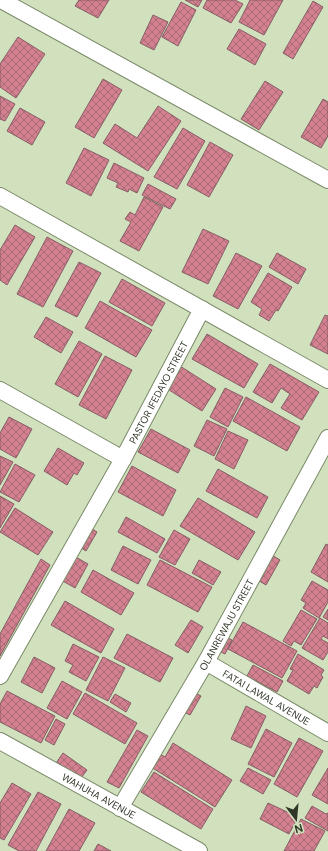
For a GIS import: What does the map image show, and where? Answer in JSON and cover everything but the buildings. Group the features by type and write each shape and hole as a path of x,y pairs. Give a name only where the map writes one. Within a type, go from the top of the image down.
{"street":[{"path":"1,0 328,180"},
{"path":"0,196 328,380"},
{"name":"PASTOR IFEDAYO STREET","path":"0,676 123,459 202,309"},
{"path":"0,390 123,459"},
{"name":"OLANREWAJU STREET","path":"120,808 206,662 328,438"},
{"name":"FATAI LAWAL AVENUE","path":"206,662 328,733"},
{"name":"WAHUHA AVENUE","path":"0,741 199,851"}]}
